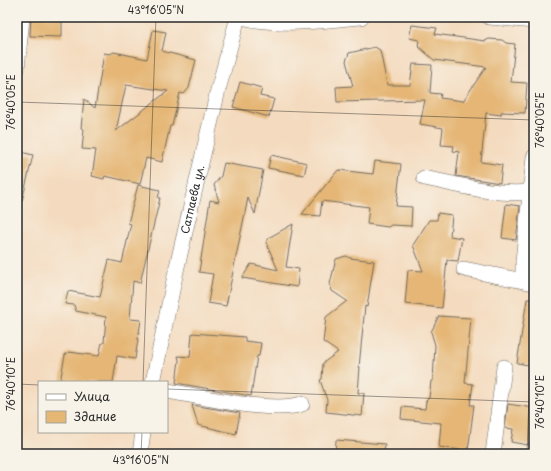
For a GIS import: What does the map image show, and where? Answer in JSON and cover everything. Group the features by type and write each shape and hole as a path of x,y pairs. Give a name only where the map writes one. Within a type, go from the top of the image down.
{"street":[{"path":"17,69 22,17"},
{"name":"Сатпаева ул.","path":"153,381 179,256 218,90 238,17"},
{"path":"242,17 264,19 361,17"},
{"path":"489,17 534,21"},
{"path":"530,282 522,272 534,157"},
{"path":"424,178 486,191 518,193 531,192"},
{"path":"464,269 530,282"},
{"path":"493,454 504,367"},
{"path":"168,391 270,407 294,407 302,404"},
{"path":"140,454 144,433"}],"building":[{"path":"31,17 62,17 62,37 30,36"},
{"path":"412,25 437,28 435,34 485,41 489,39 502,40 506,43 515,44 511,82 527,83 525,113 501,112 501,115 486,113 481,162 502,165 500,183 456,176 459,152 453,151 454,146 441,145 443,128 420,124 425,100 337,102 336,87 353,86 346,61 349,53 375,47 380,50 387,85 410,85 413,64 432,65 430,93 441,94 440,98 463,101 486,67 434,60 418,46 419,40 409,38"},
{"path":"153,30 166,32 162,51 196,60 189,88 184,94 180,93 172,126 170,126 162,162 146,158 140,184 105,176 104,179 92,176 96,150 82,149 84,129 81,128 84,99 95,108 104,53 110,54 114,52 147,59","holes":["126,85 168,91 116,131"]},
{"path":"240,82 262,88 260,96 274,99 269,117 233,107"},
{"path":"17,151 33,155 22,201 17,200"},
{"path":"271,155 307,163 304,175 268,168"},
{"path":"375,161 401,164 396,206 412,207 411,226 391,225 388,227 367,224 369,207 322,201 320,216 302,214 338,170 373,174"},
{"path":"224,163 263,170 255,214 248,198 226,306 208,303 213,274 199,272 210,200 219,202 214,185 221,176"},
{"path":"138,185 160,190 158,198 160,198 140,283 133,281 130,319 141,320 135,359 117,356 113,381 60,381 65,355 69,352 99,356 102,343 104,343 106,317 76,311 74,305 65,304 68,291 100,297 109,260 122,263 131,224 128,223"},
{"path":"506,204 520,206 516,240 502,238"},
{"path":"438,213 452,215 450,236 462,238 458,261 447,260 442,308 405,304 408,270 423,271 413,245 429,220 437,220"},
{"path":"293,224 286,267 299,269 297,287 242,278 251,264 278,270 266,242 270,237"},
{"path":"346,256 350,258 374,261 367,307 365,306 359,367 358,393 364,393 362,416 326,412 327,400 320,380 322,379 323,363 338,352 323,342 326,317 347,301 332,291 330,284 336,259"},
{"path":"527,299 534,299 534,366 517,363"},
{"path":"439,316 471,318 465,383 473,384 470,405 474,405 468,451 439,447 441,423 401,419 402,407 425,409 426,401 429,398 431,381 433,381 435,345 431,332"},
{"path":"192,333 245,337 245,341 261,343 259,356 257,356 251,396 176,383 179,360 178,356 190,357"},
{"path":"508,404 534,408 534,444 528,443 528,445 511,442 513,429 505,428"},
{"path":"192,405 240,413 236,434 198,425"},
{"path":"336,440 385,444 384,454 335,454"}]}
